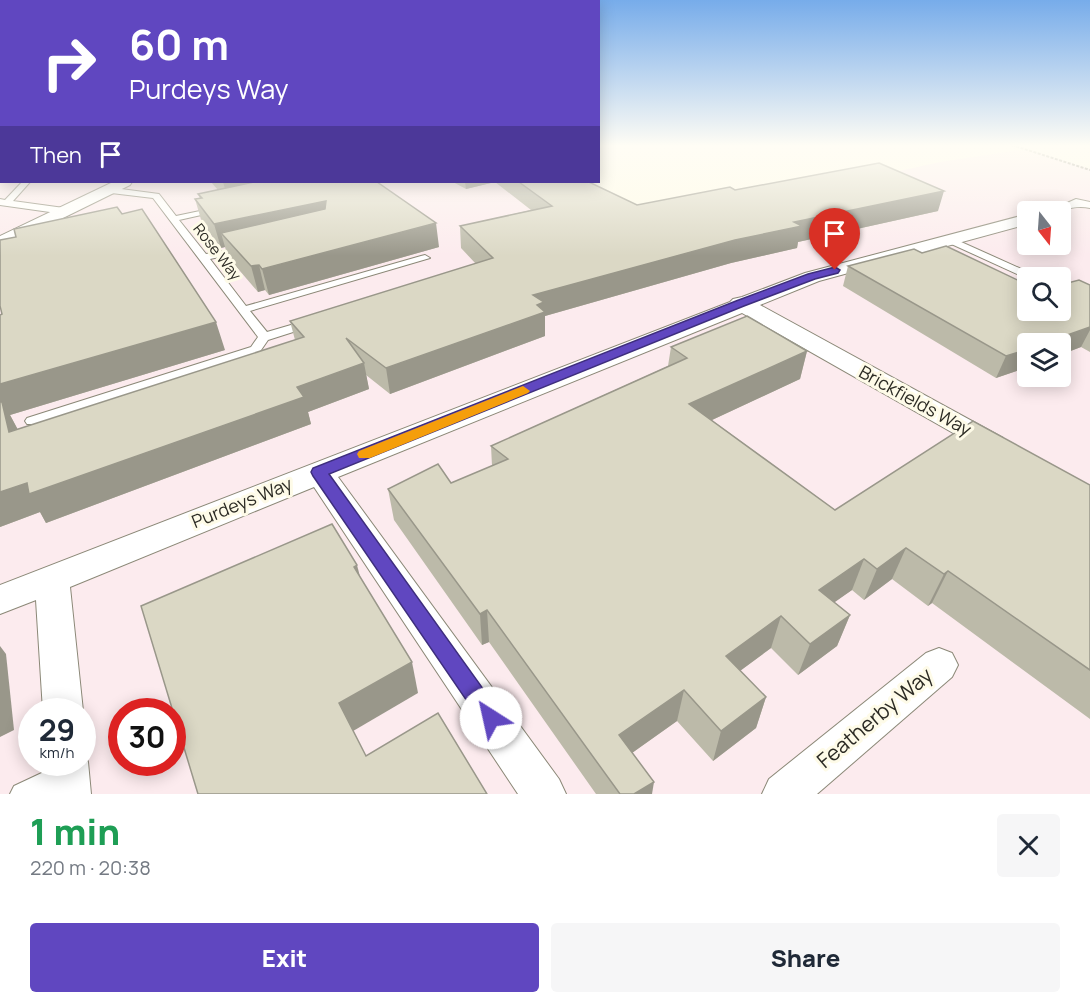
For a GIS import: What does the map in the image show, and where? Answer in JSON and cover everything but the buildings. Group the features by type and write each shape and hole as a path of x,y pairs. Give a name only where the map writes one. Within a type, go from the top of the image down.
{"street":[{"path":"0,243 122,183"},
{"name":"Purdeys Way","path":"0,600 812,276 1017,222"},
{"name":"Brickfields Way","path":"740,303 1018,458"},
{"path":"319,472 544,794"},
{"path":"52,581 62,698"},
{"name":"Featherby Way","path":"784,794 939,665"}],"lane":[{"path":"4,202 25,183"},
{"name":"Rose Way","path":"106,190 156,196 264,338"},
{"path":"4,202 64,211"},
{"path":"1071,204 1076,202 1090,205"},
{"path":"172,219 231,206"},
{"path":"950,240 1017,271"},
{"path":"203,258 259,245"},
{"path":"243,310 425,258"},
{"path":"32,421 236,357 255,350 264,338 320,320"},
{"path":"22,794 68,776"}],"shaded area":[{"path":"849,182 1090,182 1090,794 0,794 0,183 576,183 646,219 800,193"}],"slow traffic":[{"path":"364,454 523,391"}],"route":[{"path":"491,718 319,472 740,303 812,276 835,270"}]}
